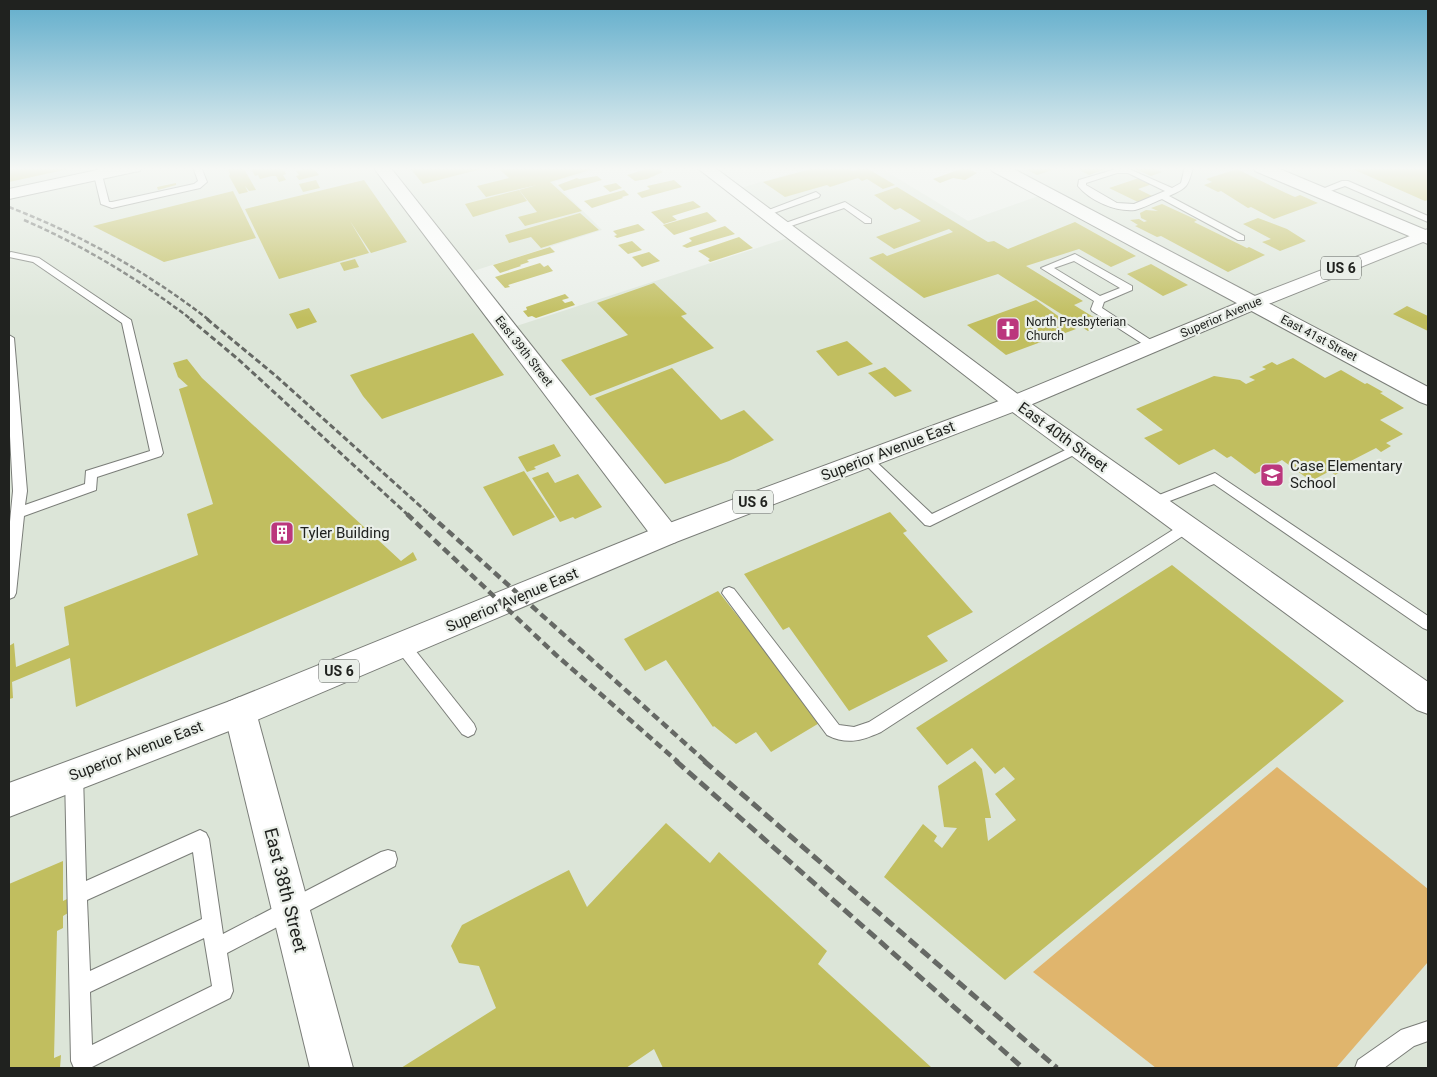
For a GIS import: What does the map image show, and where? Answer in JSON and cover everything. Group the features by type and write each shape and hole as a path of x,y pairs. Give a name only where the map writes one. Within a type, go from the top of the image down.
{"street":[{"name":"East 39th Street","path":"420,217 666,535"},
{"name":"East 40th Street","path":"771,217 1016,403 1427,697"},
{"name":"East 41st Street","path":"1093,217 1428,397"},
{"path":"1387,217 1427,232"},
{"name":"Superior Avenue","path":"1016,403 1427,232"},
{"name":"Superior Avenue East","path":"9,800 240,712 666,535 1016,403"},
{"name":"East 38th Street","path":"240,712 332,1068"}],"lane":[{"path":"782,226 808,217"},
{"path":"863,217 868,221"},
{"path":"1202,217 1241,238"},
{"path":"10,254 36,260 127,322 158,453 91,474 91,487 18,513"},
{"path":"1099,300 1046,268 1075,257 1128,288 1099,300 1096,309 1153,346"},
{"path":"9,338 20,491 9,593"},
{"path":"866,459 930,521 1078,448"},
{"path":"1154,502 1215,478 1428,624"},
{"path":"729,593 833,730 842,735 854,736 875,727 1187,526"},
{"path":"402,645 468,729"},
{"path":"74,775 82,1061 222,991 200,839 78,894"},
{"path":"216,948 290,908 388,859"},
{"path":"80,986 212,924"},
{"path":"1366,1068 1408,1037 1428,1031"}],"shaded area":[{"path":"9,217 589,217 602,230 464,274 507,329 794,236 770,217 962,217 968,221 979,217 1428,217 1428,384 1417,391 1428,397 1428,1068 9,1068"},
{"path":"1277,767 1428,889 1428,962 1336,1068 1156,1068 1033,972"}],"building":[{"path":"128,217 246,217 256,238 164,262 93,226"},
{"path":"249,217 390,217 407,242 371,253 350,221 369,253 279,279"},
{"path":"518,217 558,217 525,226"},
{"path":"565,217 585,217 599,230 541,248 531,237 509,243 505,235"},
{"path":"657,217 674,217 677,220 664,224"},
{"path":"689,217 713,217 717,221 674,235 663,225"},
{"path":"915,217 947,217 988,242 994,241 1008,249 1075,222 1136,256 1111,267 1079,249 1026,266 1083,301 1074,305 1103,323 1088,331 998,274 924,298 869,258 883,253 887,256 953,232 949,229 894,249 876,237 921,221"},
{"path":"1191,217 1197,220 1194,222 1265,255 1228,272 1161,236 1157,237 1135,226 1138,225 1130,220 1139,219 1144,222 1147,221 1141,218"},
{"path":"1258,218 1287,229 1306,241 1280,251 1262,242 1271,239 1243,224"},
{"path":"638,224 645,230 617,238 614,236 617,235 613,231"},
{"path":"725,226 735,234 687,248 682,246 692,241 689,238"},
{"path":"739,237 753,248 710,262 708,260 710,259 698,251"},
{"path":"632,241 642,250 628,254 618,245"},
{"path":"550,247 555,252 527,260 529,262 500,273 493,265"},
{"path":"649,252 660,261 642,267 632,257"},
{"path":"355,259 359,267 344,271 340,263"},
{"path":"540,263 544,267 548,265 553,271 508,285 510,287 505,288 495,277"},
{"path":"1151,264 1188,285 1163,296 1127,274"},
{"path":"654,283 687,314 681,316 714,348 590,396 561,360 628,335 597,303"},
{"path":"565,294 569,298 562,300 565,303 572,301 575,305 536,318 528,317 523,311 527,310 526,307"},
{"path":"1036,300 1076,329 1006,355 967,325"},
{"path":"1407,306 1428,316 1428,331 1393,314"},
{"path":"309,308 317,322 297,329 289,314"},
{"path":"473,333 504,375 382,419 363,396 350,375"},
{"path":"847,341 873,364 838,376 816,351"},
{"path":"1293,358 1325,378 1341,370 1383,392 1380,393 1404,408 1380,420 1403,434 1386,443 1391,446 1381,452 1376,448 1341,466 1346,469 1335,475 1330,471 1311,481 1282,460 1255,474 1231,456 1227,458 1214,449 1179,465 1144,438 1163,430 1136,409 1214,376 1240,380 1246,384 1255,380 1249,377 1266,369 1262,367 1272,362 1277,365"},
{"name":"Tyler Building","path":"187,359 202,378 401,561 413,552 417,560 76,707 70,658 12,682 13,698 9,699 9,646 14,643 16,667 69,645 64,607 198,555 187,514 213,504 179,389 188,386 178,377 173,363"},
{"path":"885,367 912,391 895,397 868,373"},
{"path":"672,368 721,420 744,410 774,440 729,461 665,484 595,398"},
{"path":"554,444 561,456 534,467 536,469 527,472 518,457"},
{"path":"524,471 555,517 513,536 483,487"},
{"path":"548,472 555,483 578,474 602,507 575,519 573,517 560,522 532,478"},
{"path":"890,512 907,531 903,533 973,612 927,636 948,661 849,711 789,627 783,630 744,574"},
{"path":"1172,565 1344,701 1005,980 884,877 923,824 937,836 934,841 942,848 957,828 944,827 938,786 975,761 982,769 991,818 985,818 988,841 1016,820 995,794 1015,779 1004,767 995,774 972,748 947,765 916,728"},
{"path":"718,591 821,722 771,752 756,732 736,744 713,727 666,660 645,671 624,639"},
{"path":"666,823 710,863 719,852 827,951 818,964 932,1068 663,1068 654,1049 626,1068 401,1068 496,1008 479,966 459,963 451,946 462,925 569,870 587,907"},
{"path":"63,861 63,901 69,898 68,913 63,916 63,928 57,931 54,1058 61,1055 60,1068 9,1068 9,884"}],"railway":[{"path":"34,217 63,230 138,270 209,320"},
{"path":"24,220 68,241 111,265 152,291 192,320"},
{"path":"190,319 239,360 408,515"},
{"path":"207,319 276,376 430,515"},
{"path":"407,514 555,654 678,762"},
{"path":"429,514 706,762"},
{"path":"676,761 1023,1068"},
{"path":"704,761 1057,1068"}],"place":[{"name":"North Presbyterian Church","path":"1008,329"},
{"name":"Case Elementary School","path":"1272,475"},
{"name":"Tyler Building","path":"282,533"}]}
